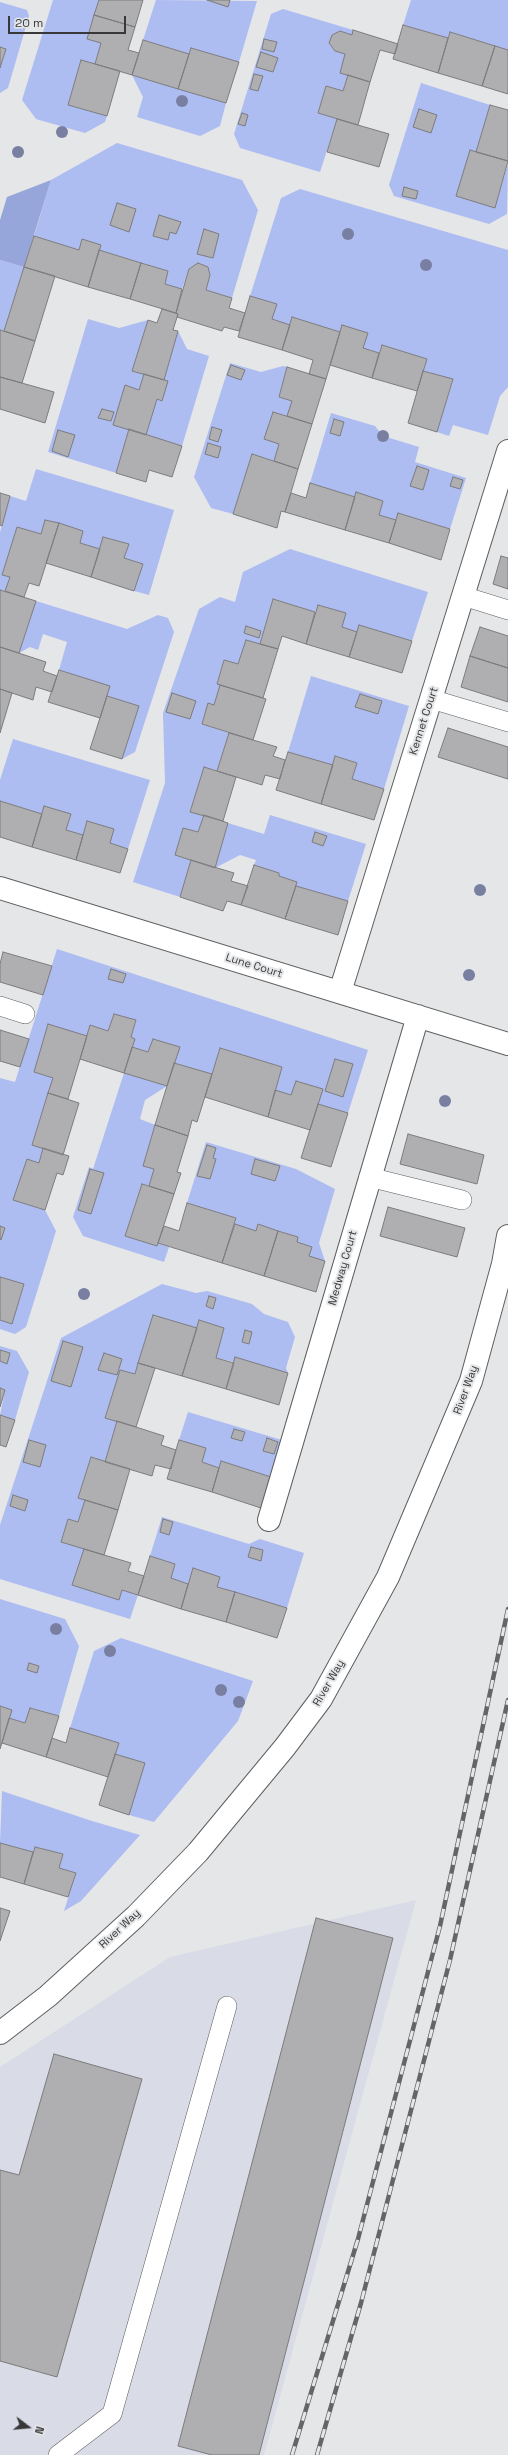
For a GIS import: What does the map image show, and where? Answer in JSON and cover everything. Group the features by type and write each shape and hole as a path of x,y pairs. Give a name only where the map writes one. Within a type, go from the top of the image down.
{"street":[{"name":"Kennet Court","path":"340,992 508,451"},
{"name":"Lune Court","path":"0,888 508,1044"},
{"name":"Medway Court","path":"269,1520 369,1177 418,1016"},
{"name":"River Way","path":"0,2033 54,1991 136,1916 198,1852 285,1747 321,1700 388,1577 468,1388 503,1264 508,1236"}],"lane":[{"path":"463,596 508,610"},
{"path":"431,699 508,722"},
{"path":"0,1006 25,1014"},
{"path":"369,1177 462,1200"},
{"path":"58,2455 112,2414 227,2006"}],"shaded area":[{"path":"53,0 99,0 87,39 101,43 95,64 81,61 68,105 107,116 105,122 85,133 36,119 22,100"},
{"path":"156,0 257,1 239,62 191,48 189,54 143,40"},
{"path":"411,0 508,0 508,50 450,32 448,38 403,25"},
{"path":"0,2 27,10 29,16 8,88 0,93 0,68 6,49 0,47"},
{"path":"283,9 353,30 352,35 340,31 332,35 329,43 335,51 345,54 348,75 343,91 326,86 318,113 337,119 320,172 240,148 234,134 271,14"},
{"path":"132,75 226,103 220,126 200,136 137,117 143,97"},
{"path":"421,83 490,105 476,152 470,150 457,196 495,207 508,164 507,214 489,224 394,196 389,185"},
{"path":"117,143 242,180 258,210 232,298 206,290 210,275 208,267 198,263 189,269 182,289 165,284 168,271 99,250 101,245 82,239 79,250 34,236 51,180"},
{"path":"51,180 24,267 0,260 0,220 7,197"},
{"path":"300,189 508,250 508,387 500,396 488,435 453,425 449,436 437,432 453,380 423,371 427,359 382,345 379,353 363,348 368,333 342,326 340,332 292,317 290,325 272,319 277,304 250,296 281,198"},
{"path":"0,260 24,267 4,331 0,330"},
{"path":"88,319 119,328 148,320 132,371 144,374 139,390 126,386 129,429 116,473 48,452"},
{"path":"178,331 187,349 209,356 182,446 146,435 157,399 162,401 164,380"},
{"path":"230,363 261,372 283,366 287,367 279,397 292,401 287,416 273,412 264,439 279,444 274,461 252,454 233,514 211,508 194,477"},
{"path":"331,413 375,426 383,436 419,447 415,462 466,478 450,529 399,513 396,520 379,515 383,501 357,493 355,497 310,483"},
{"path":"36,469 174,510 149,595 134,591 143,564 124,558 129,544 103,537 100,549 80,543 83,531 46,520 41,534 17,527 2,575 10,577 5,591 0,590 0,532 10,496 26,501"},
{"path":"290,549 428,592 412,641 360,626 357,632 342,627 345,613 318,605 315,612 273,599 260,644 246,640 238,664 224,660 217,683 220,685 214,705 208,704 202,724 229,733 217,771 204,768 190,811 204,815 198,832 183,828 175,855 191,860 180,897 133,882 165,783 163,713 199,609 220,597 235,602 243,572"},
{"path":"36,601 127,629 158,615 168,618 174,632 135,752 122,759 139,706 107,696 109,686 59,670 67,642 43,634 38,650 30,647 19,653"},
{"path":"311,676 409,706 384,789 352,779 357,763 336,756 333,765 288,752"},
{"path":"13,739 150,780 128,849 110,843 87,821 83,835 66,830 71,815 42,814 0,801 0,780"},
{"path":"270,815 366,844 348,901 296,886 297,882 279,876 279,873 254,865 256,860 240,855 215,868 228,823 264,834"},
{"path":"57,949 368,1050 348,1113 318,1104 322,1090 291,1095 275,1090 282,1067 220,1048 212,1074 174,1063 179,1047 153,1039 148,1052 132,1047 131,1037 136,1021 114,1014 108,1031 90,1025 87,1036 48,1025 34,1072 53,1078 32,1144 43,1148 39,1163 27,1159 14,1200 45,1210 56,1231 26,1327 15,1334 0,1329 0,1320 12,1323 24,1285 0,1277 0,1078 15,1082"},
{"path":"124,1073 167,1086 145,1100 140,1119 155,1125 143,1166 154,1169 149,1186 142,1184 125,1236 157,1246 158,1243 169,1247 164,1262 83,1236 73,1217 89,1167 93,1169"},
{"path":"206,1142 296,1169 335,1189 319,1243 325,1261 309,1256 312,1247 297,1242 298,1237 258,1225 256,1231 235,1224 236,1218 187,1203"},
{"path":"162,1284 196,1293 207,1291 252,1304 264,1314 288,1322 295,1337 286,1368 288,1373 216,1358 224,1328 199,1320 197,1328 153,1315 135,1374 120,1370 105,1417 117,1421 105,1462 91,1457 78,1497 85,1500 78,1522 68,1519 61,1541 84,1549 72,1585 119,1600 122,1590 138,1595 130,1619 0,1579 0,1525 61,1338"},
{"path":"0,1346 17,1351 29,1372 15,1420 0,1415 5,1390 0,1388"},
{"path":"188,1412 282,1440 271,1477 221,1461 219,1468 202,1462 206,1448 179,1440"},
{"path":"162,1517 249,1544 260,1539 304,1553 287,1608 217,1587 220,1577 194,1569 188,1584 171,1578 175,1564 150,1556"},
{"path":"0,1599 65,1619 79,1646 59,1716 31,1708 25,1723 9,1718 12,1710 0,1706"},
{"path":"121,1638 253,1681 238,1721 154,1822 129,1815 115,1754 118,1743 70,1728 94,1651"},
{"path":"2,1791 92,1821 140,1835 81,1901 64,1911 76,1873 59,1868 63,1854 35,1847 33,1852 0,1843"},
{"path":"416,1900 264,2455 0,2455 0,2067 170,1957"}],"building":[{"path":"99,0 143,0 135,27 94,15"},
{"path":"207,0 230,0 228,7"},
{"path":"94,15 135,27 128,50 139,53 132,75 95,64 101,43 87,39"},
{"path":"403,25 448,38 438,73 393,59"},
{"path":"353,30 398,44 395,54 380,50 370,82 340,73 345,54 335,51 329,43 332,35 340,31 352,35"},
{"path":"450,32 495,46 482,86 438,73"},
{"path":"264,39 277,42 274,52 262,49"},
{"path":"143,40 189,54 178,89 132,75"},
{"path":"495,46 508,50 508,94 482,86"},
{"path":"0,47 6,49 0,68"},
{"path":"191,48 239,62 226,103 178,89"},
{"path":"261,52 278,58 273,72 256,67"},
{"path":"81,60 120,71 107,116 68,105"},
{"path":"254,74 263,76 258,91 250,89"},
{"path":"348,75 370,82 358,125 318,113 326,86 343,91"},
{"path":"490,105 508,110 508,161 476,152"},
{"path":"419,109 437,115 431,133 413,127"},
{"path":"242,113 248,115 245,126 238,124"},
{"path":"337,119 389,134 379,167 327,152"},
{"path":"470,150 508,161 495,208 456,196"},
{"path":"404,187 418,191 416,199 402,196"},
{"path":"117,203 136,209 129,232 110,225"},
{"path":"159,215 181,222 176,234 170,232 168,240 153,236"},
{"path":"204,229 219,234 213,258 197,254"},
{"path":"34,236 79,250 82,239 101,245 88,287 24,267"},
{"path":"99,250 141,263 130,299 88,287"},
{"path":"141,263 168,271 165,284 182,289 176,313 130,299"},
{"path":"198,263 208,267 210,275 206,290 232,298 229,308 245,313 239,331 224,327 222,331 177,317 178,314 176,313 189,269"},
{"path":"24,267 55,276 35,341 4,331"},
{"path":"250,296 277,304 272,319 290,325 282,350 238,337"},
{"path":"162,309 178,314 173,330 178,331 164,380 132,371 148,320 157,323"},
{"path":"292,317 340,332 326,379 309,374 313,360 282,350"},
{"path":"342,325 368,333 363,348 379,353 372,378 330,365"},
{"path":"0,330 35,341 22,383 0,377"},
{"path":"382,345 427,359 417,391 372,378"},
{"path":"231,365 245,370 241,380 227,375"},
{"path":"287,367 326,379 312,424 287,416 292,401 279,397"},
{"path":"423,371 453,379 437,432 408,423"},
{"path":"144,374 168,381 162,401 157,399 146,435 113,425 125,385 139,390"},
{"path":"0,377 54,392 45,423 0,409"},
{"path":"102,409 114,412 111,421 98,418"},
{"path":"273,412 312,424 298,469 274,461 279,444 264,439"},
{"path":"334,419 344,422 340,436 330,433"},
{"path":"212,427 222,430 218,442 209,439"},
{"path":"129,429 182,446 172,477 149,470 146,482 116,473"},
{"path":"58,430 75,435 68,457 52,451"},
{"path":"208,443 221,447 218,458 205,454"},
{"path":"252,454 298,469 285,512 281,511 277,528 233,514"},
{"path":"417,466 429,470 423,490 410,486"},
{"path":"453,477 463,480 460,489 450,486"},
{"path":"310,483 355,497 345,530 285,512 291,493 306,498"},
{"path":"356,492 383,501 379,515 396,520 389,543 345,530"},
{"path":"0,493 10,496 2,526 0,525"},
{"path":"398,513 450,529 441,560 389,543"},
{"path":"45,520 59,523 39,586 29,583 24,597 5,591 10,577 2,575 17,527 41,534"},
{"path":"59,523 83,531 80,543 100,549 91,577 46,563"},
{"path":"103,537 129,544 124,558 143,564 134,591 91,577"},
{"path":"501,556 508,558 508,589 493,584"},
{"path":"0,590 36,601 19,653 0,647"},
{"path":"273,599 315,612 306,644 282,636 278,649 260,644"},
{"path":"318,605 346,613 342,627 357,632 349,657 306,644"},
{"path":"359,625 412,641 402,673 349,657"},
{"path":"246,626 261,631 259,638 244,633"},
{"path":"480,627 508,636 508,668 470,656"},
{"path":"246,640 278,649 263,698 217,684 224,660 238,664"},
{"path":"0,647 46,662 43,671 57,676 52,692 36,687 33,700 0,689"},
{"path":"470,656 508,668 508,702 461,687"},
{"path":"59,670 110,686 100,718 48,702"},
{"path":"220,685 266,699 253,740 202,724 208,703 214,705"},
{"path":"0,689 12,693 0,733"},
{"path":"172,693 196,701 190,719 166,712"},
{"path":"360,694 382,701 378,714 355,707"},
{"path":"107,696 139,706 122,759 90,749"},
{"path":"448,728 508,747 508,779 438,757"},
{"path":"229,733 277,747 273,756 285,760 280,779 265,775 262,785 217,771"},
{"path":"288,752 333,765 321,804 276,790"},
{"path":"335,756 357,763 352,779 384,789 374,820 321,804"},
{"path":"204,767 236,777 223,821 190,812"},
{"path":"0,801 42,814 32,847 0,837"},
{"path":"44,806 71,814 66,830 83,835 76,860 32,847"},
{"path":"204,815 228,823 215,868 175,855 183,828 198,832"},
{"path":"87,821 114,829 110,843 128,849 120,873 76,860"},
{"path":"315,832 327,836 323,846 312,842"},
{"path":"191,860 234,873 231,881 248,886 241,905 227,901 223,911 180,897"},
{"path":"254,865 279,873 279,876 297,882 285,919 241,905"},
{"path":"296,886 348,901 338,935 285,919"},
{"path":"3,952 52,966 43,995 0,982 0,964"},
{"path":"111,969 126,974 123,983 108,979"},
{"path":"114,1014 136,1020 131,1037 135,1039 124,1073 80,1059 90,1025 108,1031"},
{"path":"48,1024 87,1036 68,1099 48,1093 53,1078 34,1072"},
{"path":"0,1030 29,1039 20,1067 0,1061"},
{"path":"153,1039 180,1047 167,1086 124,1073 132,1047 148,1052"},
{"path":"220,1048 282,1067 268,1117 205,1097"},
{"path":"335,1059 353,1064 343,1097 325,1091"},
{"path":"174,1063 212,1074 197,1122 192,1120 188,1136 155,1125"},
{"path":"296,1081 323,1089 310,1130 268,1117 275,1090 291,1095"},
{"path":"48,1093 79,1103 63,1155 32,1145"},
{"path":"318,1104 348,1113 331,1167 301,1158"},
{"path":"155,1125 188,1136 177,1172 181,1173 174,1194 149,1186 154,1169 143,1166"},
{"path":"408,1134 484,1155 477,1184 400,1164"},
{"path":"207,1145 216,1148 213,1158 216,1159 210,1179 197,1176"},
{"path":"43,1148 69,1156 63,1175 57,1173 45,1210 13,1200 27,1159 39,1163"},
{"path":"255,1159 280,1166 275,1181 251,1174"},
{"path":"90,1169 104,1173 91,1214 78,1210"},
{"path":"142,1184 174,1194 157,1246 125,1236"},
{"path":"187,1203 236,1218 222,1263 158,1243 164,1226 179,1231"},
{"path":"388,1207 465,1228 457,1257 380,1236"},
{"path":"235,1224 256,1231 258,1224 278,1231 264,1276 222,1263"},
{"path":"0,1226 5,1228 1,1240 0,1239"},
{"path":"278,1231 298,1237 297,1242 312,1247 309,1256 325,1261 316,1292 264,1276"},
{"path":"0,1277 24,1284 12,1324 0,1320"},
{"path":"209,1296 216,1298 213,1309 206,1306"},
{"path":"153,1315 197,1328 182,1376 138,1363"},
{"path":"199,1320 224,1328 216,1358 234,1363 226,1389 182,1376"},
{"path":"245,1330 252,1332 249,1344 242,1342"},
{"path":"63,1341 83,1347 71,1387 51,1381"},
{"path":"0,1350 10,1353 7,1364 0,1361"},
{"path":"104,1353 122,1359 117,1375 98,1370"},
{"path":"235,1357 288,1373 279,1405 226,1389"},
{"path":"138,1363 155,1368 136,1427 105,1418 120,1370 135,1374"},
{"path":"0,1388 5,1390 0,1407"},
{"path":"0,1415 15,1420 6,1447 0,1445"},
{"path":"117,1421 164,1436 161,1445 176,1450 171,1469 155,1465 152,1476 105,1462"},
{"path":"234,1429 245,1432 242,1441 231,1438"},
{"path":"267,1438 278,1442 274,1454 263,1451"},
{"path":"29,1440 46,1445 40,1467 23,1462"},
{"path":"179,1440 206,1448 202,1462 219,1468 212,1492 167,1479"},
{"path":"91,1457 130,1469 118,1510 78,1498"},
{"path":"221,1461 271,1477 261,1508 212,1492"},
{"path":"13,1495 28,1500 25,1511 10,1506"},
{"path":"85,1500 118,1510 104,1555 61,1542 68,1519 78,1522"},
{"path":"163,1519 173,1522 169,1535 160,1532"},
{"path":"251,1547 263,1550 261,1561 248,1557"},
{"path":"84,1549 131,1563 128,1571 144,1576 138,1595 122,1590 119,1600 72,1585"},
{"path":"150,1556 175,1564 171,1578 188,1584 181,1609 138,1595"},
{"path":"193,1568 220,1577 217,1587 235,1592 226,1622 181,1609"},
{"path":"235,1592 287,1608 277,1638 226,1622"},
{"path":"29,1663 39,1666 37,1673 27,1670"},
{"path":"0,1706 12,1710 0,1749"},
{"path":"30,1708 59,1716 46,1757 2,1743 9,1718 25,1723"},
{"path":"70,1728 119,1743 108,1777 46,1757 52,1738 66,1743"},
{"path":"115,1754 145,1763 129,1815 99,1805"},
{"path":"0,1843 33,1852 24,1884 0,1877"},
{"path":"35,1847 63,1854 59,1868 76,1873 68,1897 24,1884"},
{"path":"0,1908 10,1911 0,1941"},
{"path":"316,1918 393,1938 259,2455 212,2455 178,2446"},
{"path":"54,2054 142,2079 57,2377 0,2361 0,2170 19,2175"}],"railway":[{"path":"292,2455 358,2239 440,1926 508,1609"},
{"path":"317,2455 361,2303 450,1960 508,1700"}]}
